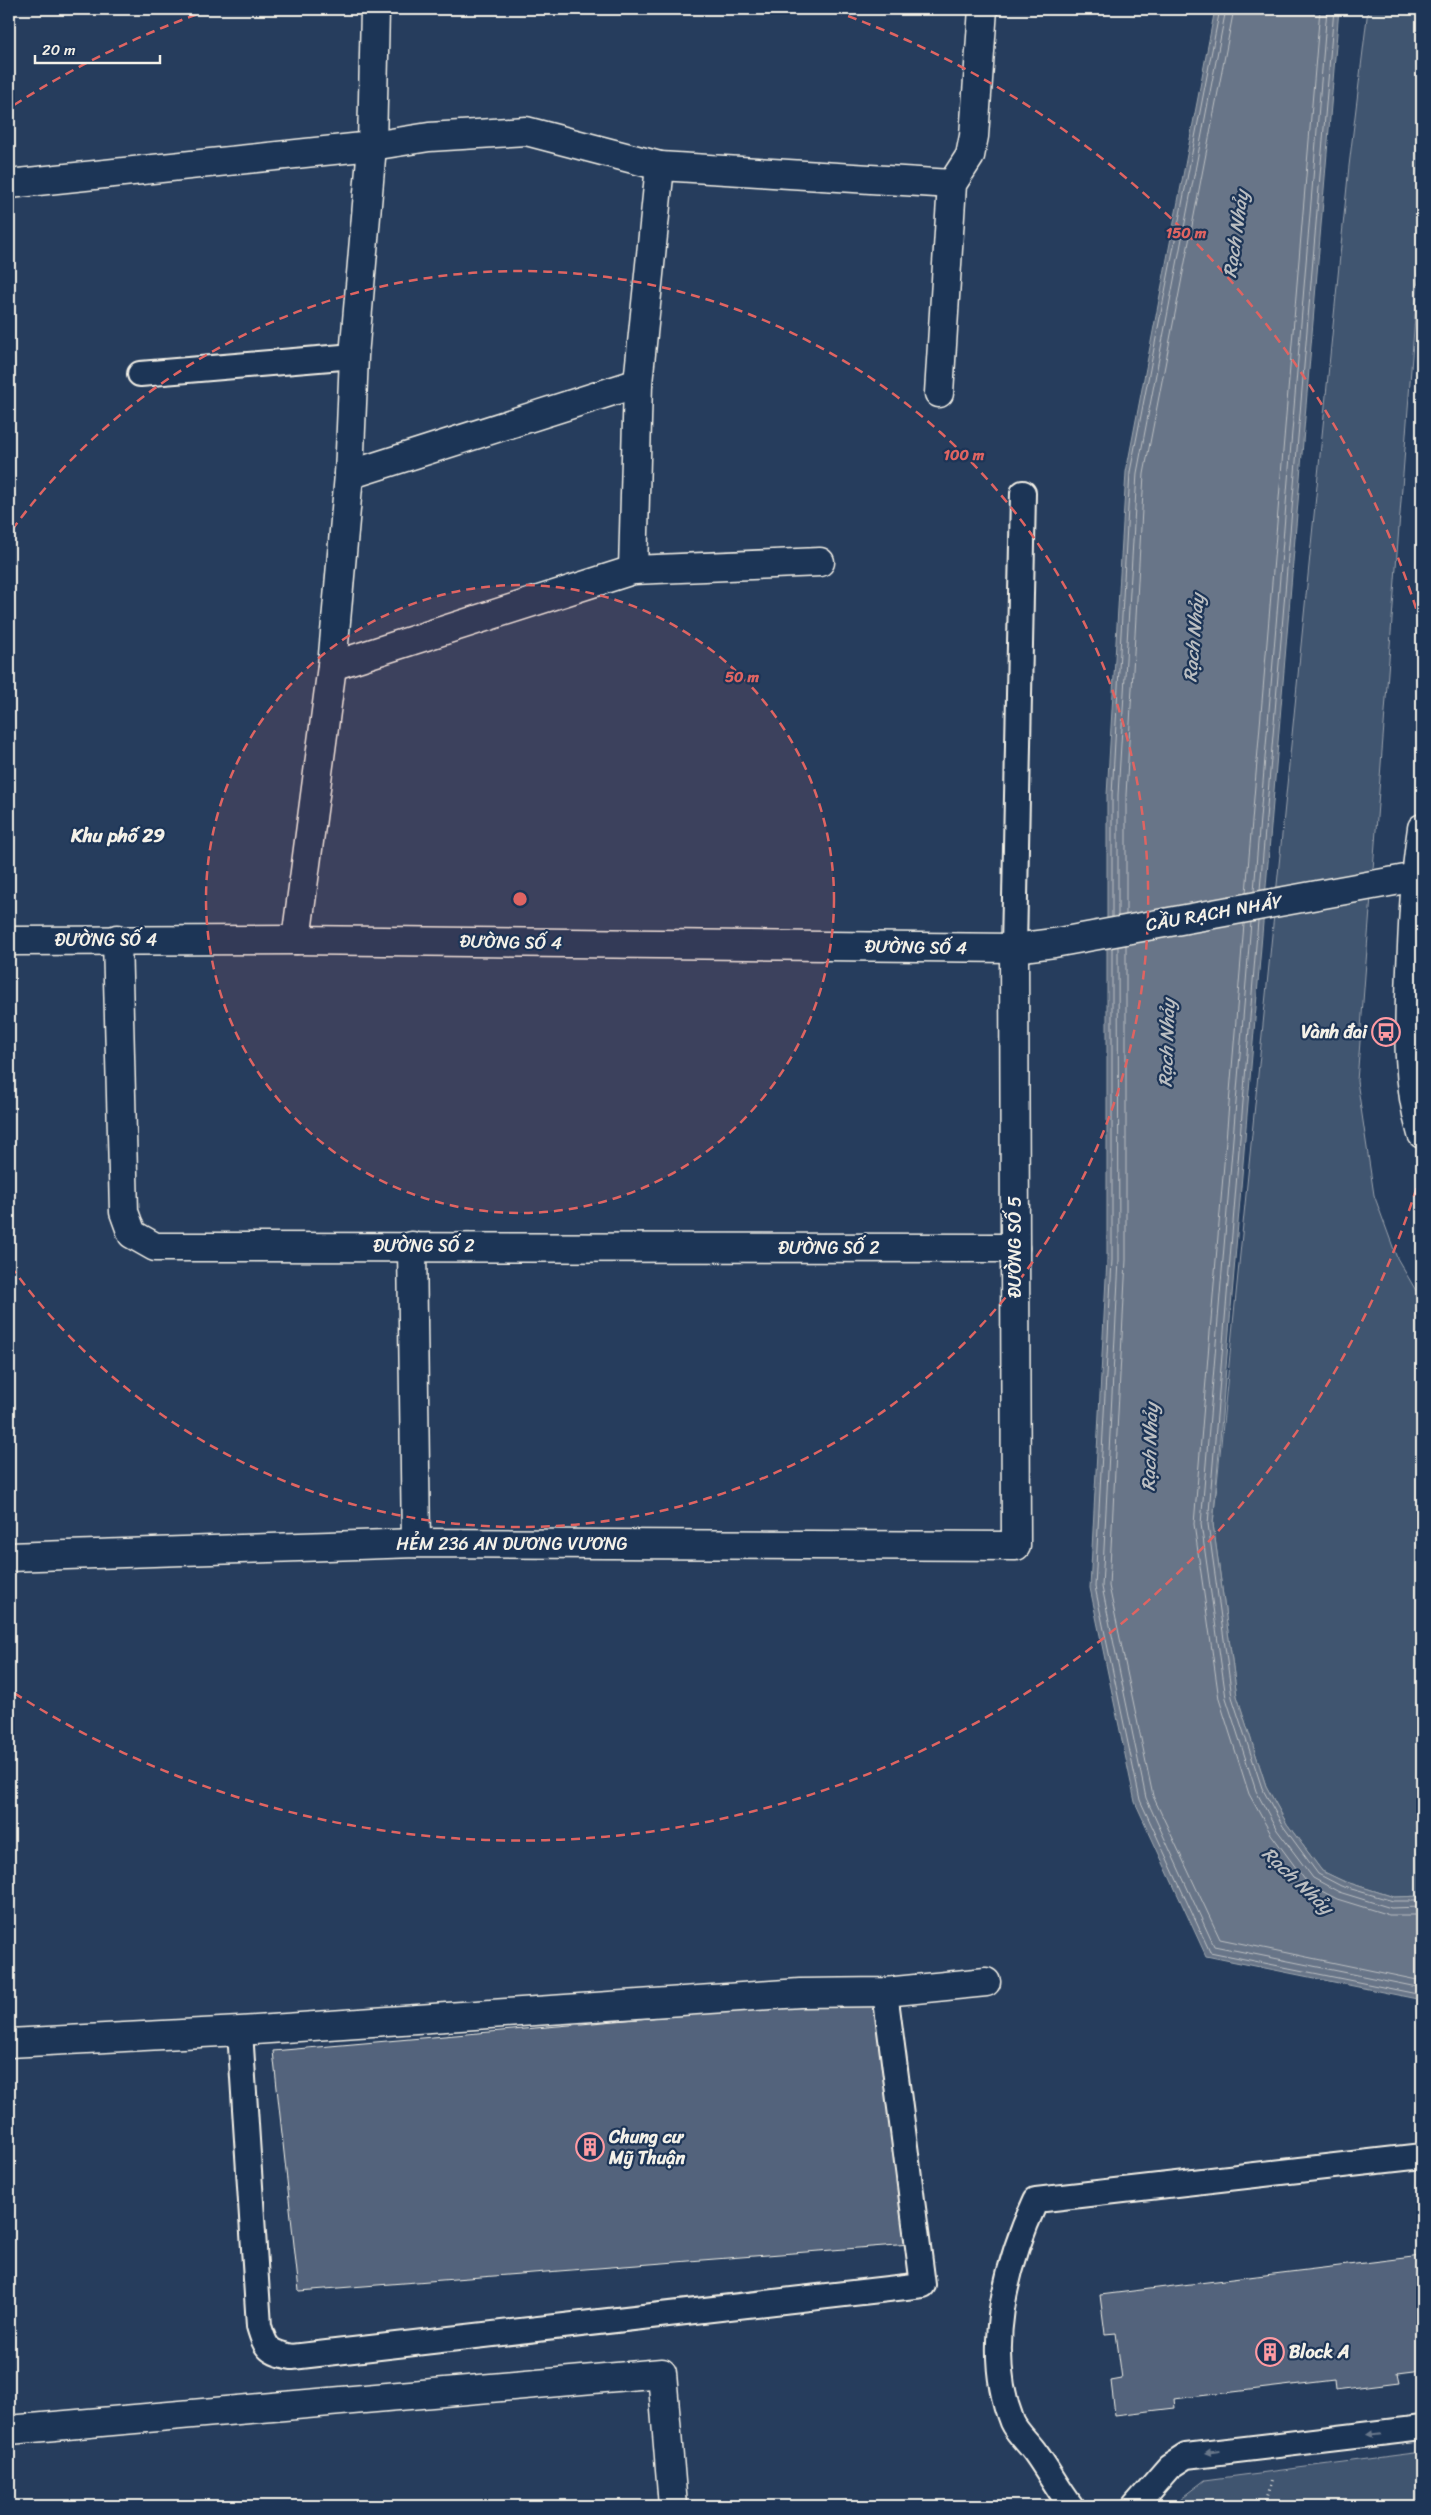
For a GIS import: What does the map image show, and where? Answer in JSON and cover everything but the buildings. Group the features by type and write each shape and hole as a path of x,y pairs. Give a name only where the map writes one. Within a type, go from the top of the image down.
{"street":[{"path":"296,940 332,666 349,475 354,356 372,146 375,9"},
{"path":"939,393 952,184 970,156 974,136 983,9"},
{"path":"9,184 372,146 429,137 526,131 660,166 952,184"},
{"path":"633,570 638,383 660,166"},
{"path":"349,475 638,383"},
{"path":"332,666 633,570 820,562"},
{"path":"1421,1128 1413,1082 1409,1020 1422,828"},
{"name":"CẦU RẠCH NHẢY","path":"1014,948 1054,943 1418,876"},
{"name":"ĐƯỜNG SỐ 4","path":"9,941 117,939 296,940 1014,948"},
{"name":"ĐƯỜNG SỐ 2","path":"117,939 124,1212 132,1234 154,1247 1015,1248"},
{"name":"ĐƯỜNG SỐ 5","path":"1014,948 1016,1546"},
{"path":"412,1246 416,1543"},
{"name":"HẺM 236 AN DƯƠNG VƯƠNG","path":"9,1557 416,1543 1016,1546"},
{"path":"9,2043 240,2031 800,1993 885,1992 986,1982"},
{"path":"9,2430 662,2373 673,2506"}],"lane":[{"path":"140,374 354,356"},
{"path":"1014,948 1023,493"},
{"path":"240,2031 259,2326 264,2344 273,2353 292,2357 923,2285 885,1992"},
{"path":"1071,2506 1036,2453 1013,2424 1001,2386 999,2345 1003,2306 1020,2236 1036,2200 1422,2156"},
{"path":"1135,2506 1168,2467 1186,2456 1422,2428"}],"path":[{"path":"1251,2506 1266,2502"}],"shaded area":[{"path":"1368,9 1422,9 1422,224 1357,1081 1374,1195 1397,1258 1422,1301 1422,1896 1394,1897 1343,1881 1322,1871 1287,1824 1266,1786 1237,1696 1213,1524 1349,166"},
{"path":"1422,2452 1422,2506 1174,2506 1180,2499 1205,2480"}],"water":[{"name":"Rạch Nhảy","path":"1215,9 1339,9 1213,1524 1237,1696 1266,1786 1287,1824 1322,1871 1343,1881 1394,1897 1422,1896 1422,2000 1206,1956 1135,1802 1090,1588 1107,1259 1107,795 1126,472"}],"place":[{"name":"Vành đai","path":"1386,1032"},
{"name":"Chung cư Mỹ Thuận","path":"590,2147"},
{"name":"Block A","path":"1270,2352"}],"district":[{"name":"Khu phố 29","path":"118,835"}]}
